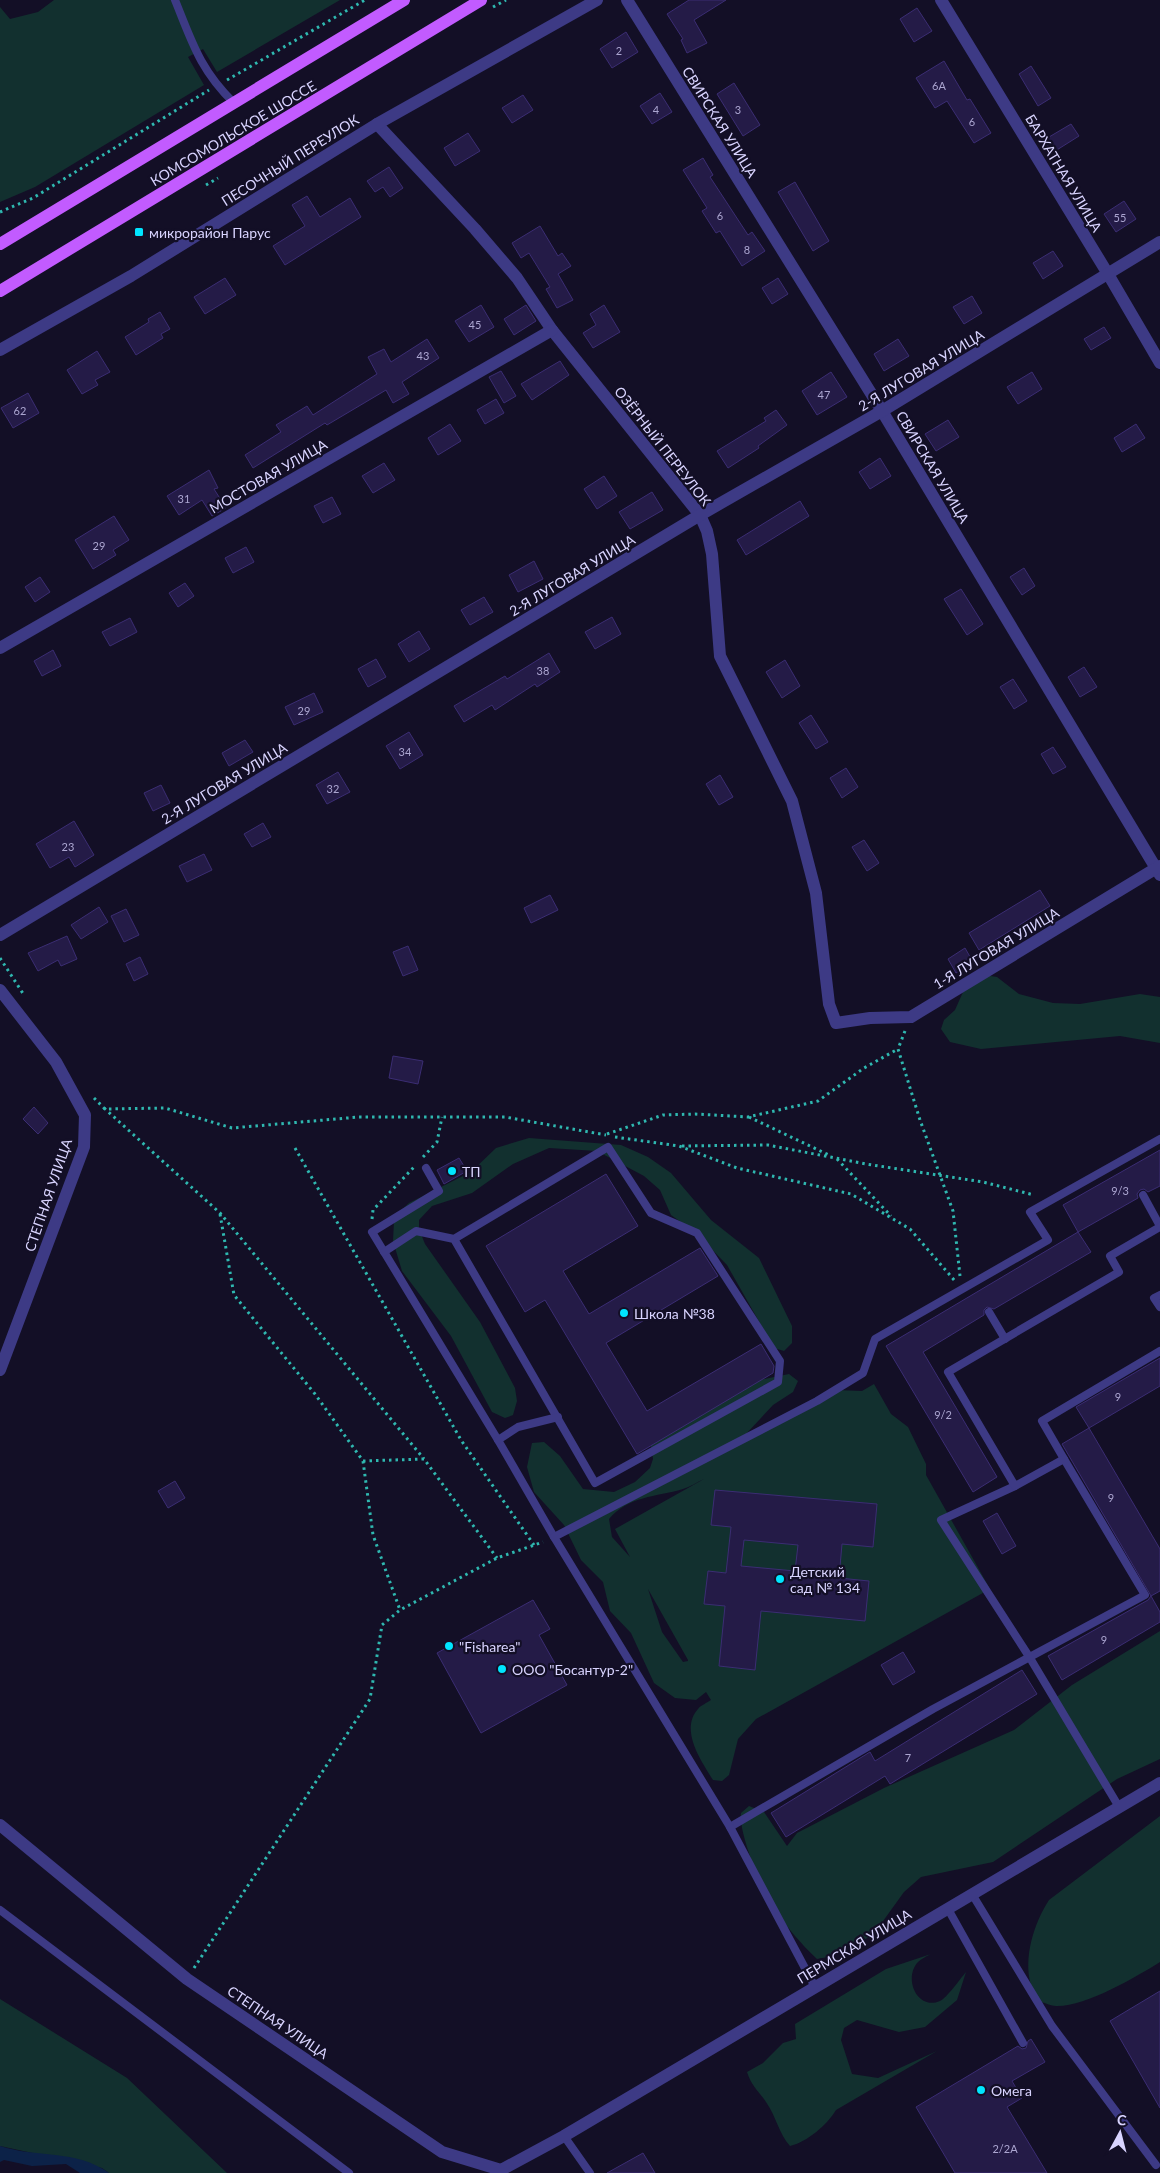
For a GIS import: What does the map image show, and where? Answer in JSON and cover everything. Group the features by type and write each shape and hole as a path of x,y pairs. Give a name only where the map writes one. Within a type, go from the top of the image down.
{"main road":[{"name":"КОМСОМОЛЬСКОЕ ШОССЕ","path":"0,244 404,0"},
{"name":"КОМСОМОЛЬСКОЕ ШОССЕ","path":"0,291 481,0"}],"street":[{"name":"ПЕСОЧНЫЙ ПЕРЕУЛОК","path":"0,350 131,276 377,124 597,0"},
{"name":"СВИРСКАЯ УЛИЦА","path":"627,0 882,411 1159,870"},
{"name":"БАРХАТНАЯ УЛИЦА","path":"941,0 1160,363"},
{"name":"ОЗЁРНЫЙ ПЕРЕУЛОК","path":"377,124 517,278 552,330 700,515 707,532 712,554 720,656 792,801 816,893 829,1004 836,1023"},
{"name":"2-Я ЛУГОВАЯ УЛИЦА","path":"0,935 700,515 882,411 1160,242"},
{"name":"МОСТОВАЯ УЛИЦА","path":"0,648 552,330"},
{"name":"1-Я ЛУГОВАЯ УЛИЦА","path":"836,1023 870,1018 911,1017 1159,870"},
{"name":"СТЕПНАЯ УЛИЦА","path":"0,990 56,1062 85,1115 84,1147 0,1370"},
{"name":"ПЕРМСКАЯ УЛИЦА","path":"564,2136 1160,1783"},
{"name":"СТЕПНАЯ УЛИЦА","path":"0,1825 187,1979 442,2152 501,2172 564,2136"}],"lane":[{"path":"175,0 198,56 216,86 234,103"},
{"path":"554,1537 817,1402 863,1373 875,1339 1048,1240 1030,1212 1160,1139"},
{"path":"384,1252 416,1231 454,1239 608,1147 652,1213 697,1233 780,1361 778,1382 595,1483 454,1239"},
{"path":"1122,1161 1128,1168"},
{"path":"426,1168 439,1191 372,1232 730,1827 815,1987"},
{"path":"1015,1486 948,1372 1119,1272 1110,1256 1160,1227 1143,1195"},
{"path":"970,1285 976,1292"},
{"path":"1160,1295 1154,1298 1160,1307"},
{"path":"989,1312 1005,1339"},
{"path":"730,1827 933,1709 1145,1595 1042,1421 1160,1351"},
{"path":"498,1440 518,1427 558,1417"},
{"path":"1064,1459 1015,1486 941,1520 1030,1658 1119,1807"},
{"path":"972,1894 1052,2026 1156,2164"},
{"path":"948,1909 1023,2043"},
{"path":"0,1910 349,2173"},
{"path":"564,2136 590,2173"}],"path":[{"path":"0,212 33,198 216,86 365,0"},
{"path":"604,1135 663,1115 695,1114 748,1117 818,1101 864,1068 898,1049 911,1017"},
{"path":"898,1049 953,1211 962,1289"},
{"path":"91,1095 220,1213 424,1459 497,1558"},
{"path":"105,1109 165,1108 232,1128 359,1117 505,1117 679,1146 768,1145 982,1182 1052,1200"},
{"path":"373,1210 436,1142 442,1117"},
{"path":"748,1117 837,1158 895,1220"},
{"path":"679,1146 737,1168 851,1194 910,1229 962,1289"},
{"path":"295,1148 461,1440 534,1545"},
{"path":"220,1213 234,1295 315,1394 363,1461 372,1535 400,1610"},
{"path":"363,1461 424,1459"},
{"path":"187,1979 370,1699 382,1625 400,1610 497,1558 554,1537"}],"green space":[{"path":"54,0 340,0 217,72 203,49 188,57 204,85 35,187 0,202 0,7 10,19 38,12"},
{"path":"984,975 997,977 1019,994 1053,1003 1080,1004 1140,994 1160,997 1160,1043 1120,1036 981,1049 950,1042 941,1029 944,1020 955,1010 963,992"},
{"path":"529,1138 621,1145 648,1157 671,1173 711,1220 759,1258 792,1326 792,1343 784,1351 774,1348 727,1265 696,1233 671,1215 660,1190 644,1176 597,1151 549,1148 513,1164 472,1193 432,1206 419,1220 419,1229 425,1244 480,1322 515,1388 517,1401 513,1415 505,1418 492,1412 451,1336 402,1271 393,1241 394,1221 398,1213 409,1203 471,1172 496,1148"},
{"path":"789,1374 798,1381 793,1392 773,1405 746,1434 835,1390 862,1391 874,1384 891,1414 908,1427 926,1464 926,1475 990,1589 756,1719 738,1739 729,1775 722,1781 713,1780 698,1755 691,1736 693,1717 699,1708 711,1700 706,1692 696,1700 675,1698 654,1683 631,1633 610,1611 603,1582 581,1560 564,1525 534,1492 527,1467 532,1443 544,1442 560,1456 583,1489 614,1492 635,1482 650,1468 653,1459 650,1440 755,1381","holes":["704,1479 615,1529 630,1557 612,1537 609,1519 617,1511 643,1498 686,1488","648,1589 688,1660 688,1661 683,1662 662,1632"]},
{"path":"1160,1631 1160,1759 1117,1779 993,1862 921,1877 904,1892 873,1935 833,1956 817,1959 794,1935 769,1901 747,1848 743,1834 741,1813 749,1806 764,1812 787,1846 797,1833 884,1788 1014,1730 1072,1685"},
{"path":"1160,1816 1160,1962 1110,1990 1081,2002 1052,2006 1041,2002 1031,1985 1028,1964 1031,1941 1039,1919 1049,1900"},
{"path":"931,1954 919,1961 914,1969 912,1984 915,1991 925,2001 932,2003 940,2001 966,1972 957,2000 925,2027 899,2032 857,2020 844,2028 841,2040 852,2074 878,2078 937,2051 836,2110 816,2132 803,2141 790,2146 747,2072 763,2063 783,2043 796,2039 795,2024 886,1969"},
{"path":"0,1999 127,2078 227,2173 109,2173 102,2168 0,2146"}],"water":[{"path":"0,2146 14,2150 83,2160 109,2173 80,2173 66,2164 32,2166 4,2160 0,2162"}],"building":[{"path":"689,0 726,0 694,20 707,43 687,53 681,40 683,39 667,14"},
{"path":"917,8 932,31 914,42 900,19"},
{"path":"626,32 638,52 612,68 600,49"},
{"path":"944,61 967,100 970,99 991,133 974,143 947,101 935,108 916,78"},
{"path":"1031,66 1051,98 1038,106 1019,74"},
{"path":"734,83 760,125 743,136 717,94"},
{"path":"660,93 672,112 652,124 640,106"},
{"path":"523,95 533,110 512,123 502,108"},
{"path":"1071,124 1079,136 1052,153 1044,140"},
{"path":"468,133 480,151 455,166 444,148"},
{"path":"703,158 713,175 710,177 748,235 752,232 765,251 742,266 720,231 716,233 702,211 707,208 683,170"},
{"path":"389,167 403,188 390,197 383,187 375,192 367,181"},
{"path":"795,182 829,241 813,251 778,192"},
{"path":"307,196 320,217 350,198 361,217 285,265 273,246 305,226 292,205"},
{"path":"1124,201 1136,219 1116,232 1104,214"},
{"path":"540,226 558,256 562,253 571,266 558,274 573,300 557,308 546,289 550,287 529,253 521,258 512,243"},
{"path":"1053,251 1063,266 1043,279 1033,263"},
{"path":"225,278 236,295 205,314 194,297"},
{"path":"778,278 788,294 772,304 762,288"},
{"path":"972,296 982,313 964,324 953,307"},
{"path":"481,305 494,327 469,342 455,321"},
{"path":"526,305 536,321 514,335 504,319"},
{"path":"604,305 620,332 593,348 583,333 596,325 590,314"},
{"path":"160,312 170,329 161,334 163,338 136,355 125,337 149,322 148,319"},
{"path":"1104,327 1111,338 1091,350 1084,339"},
{"path":"427,339 439,358 402,382 409,394 393,403 386,390 327,425 325,423 253,468 245,455 281,432 276,425 307,406 313,415 377,374 368,357 384,349 391,362"},
{"path":"898,339 909,356 884,371 874,354"},
{"path":"97,351 110,372 95,380 98,385 82,394 67,370"},
{"path":"560,361 569,375 532,400 521,384"},
{"path":"501,371 516,396 504,403 489,377"},
{"path":"831,372 847,397 817,415 802,391"},
{"path":"1032,372 1042,389 1018,404 1007,387"},
{"path":"28,393 39,413 13,428 1,408"},
{"path":"496,399 504,413 485,424 477,410"},
{"path":"776,410 787,425 758,446 759,448 728,468 717,451 766,421 764,418"},
{"path":"948,420 959,437 936,451 925,434"},
{"path":"450,424 461,441 438,455 428,438"},
{"path":"1136,424 1145,438 1122,452 1114,438"},
{"path":"880,458 891,476 870,489 859,472"},
{"path":"384,463 395,480 373,493 362,476"},
{"path":"209,470 218,488 214,489 226,508 212,516 202,500 179,515 167,496"},
{"path":"604,476 617,496 597,509 584,489"},
{"path":"652,492 663,510 630,529 619,512"},
{"path":"332,497 341,514 323,523 314,506"},
{"path":"800,501 809,516 746,555 737,540"},
{"path":"114,516 129,540 113,550 116,555 93,569 75,540"},
{"path":"246,547 254,562 233,573 225,558"},
{"path":"534,561 543,579 518,592 509,575"},
{"path":"1024,568 1035,586 1022,595 1010,577"},
{"path":"40,577 50,592 35,602 25,587"},
{"path":"185,583 194,596 178,607 169,593"},
{"path":"961,589 983,624 967,635 944,599"},
{"path":"484,597 493,612 470,625 461,610"},
{"path":"612,617 621,634 595,649 585,632"},
{"path":"130,618 137,632 110,646 102,632"},
{"path":"419,631 430,649 409,662 398,644"},
{"path":"53,650 61,666 42,676 34,661"},
{"path":"549,653 560,672 537,687 535,684 495,710 492,705 464,722 454,706 505,676 507,679"},
{"path":"376,659 386,677 368,687 358,669"},
{"path":"785,660 800,686 782,698 766,672"},
{"path":"1084,667 1097,687 1080,697 1068,677"},
{"path":"1013,679 1027,701 1014,709 1000,687"},
{"path":"314,693 323,712 294,725 285,707"},
{"path":"811,715 828,742 816,749 799,723"},
{"path":"409,732 423,755 400,769 386,746"},
{"path":"245,740 253,752 229,766 222,753"},
{"path":"1053,747 1066,767 1053,774 1041,754"},
{"path":"846,768 858,787 842,798 830,778"},
{"path":"338,772 350,792 327,804 316,785"},
{"path":"720,775 733,797 719,805 706,784"},
{"path":"161,785 170,803 153,811 144,793"},
{"path":"74,821 94,855 75,867 69,857 50,868 36,844"},
{"path":"263,823 271,837 252,847 244,834"},
{"path":"864,840 879,863 867,871 852,847"},
{"path":"204,854 212,870 187,882 179,866"},
{"path":"1040,890 1050,906 979,950 969,933"},
{"path":"550,895 558,910 531,923 524,908"},
{"path":"99,907 108,922 81,939 71,925"},
{"path":"126,909 139,935 124,942 111,916"},
{"path":"67,936 77,959 61,966 58,960 38,971 28,953"},
{"path":"408,946 418,970 403,976 393,952"},
{"path":"965,948 973,962 956,973 948,959"},
{"path":"140,957 148,974 134,981 126,964"},
{"path":"393,1056 423,1061 418,1084 389,1078"},
{"path":"34,1107 48,1123 38,1134 23,1119"},
{"path":"1160,1150 1160,1186 1148,1192 1144,1189 1140,1190 1137,1194 1138,1198 1078,1232 1063,1205"},
{"name":"ТП","path":"459,1158 467,1171 444,1184 437,1170"},
{"name":"Школа №38","path":"606,1174 638,1226 563,1271 589,1314 700,1248 718,1276 606,1343 647,1411 761,1344 774,1366 773,1373 637,1454 545,1300 525,1312 486,1246"},
{"path":"1078,1232 1091,1252 994,1309 987,1307 984,1310 984,1315 923,1352 997,1477 973,1492 886,1346"},
{"path":"1160,1358 1160,1386 1089,1428 1076,1407"},
{"path":"1089,1428 1160,1549 1160,1591 1151,1596 1062,1444"},
{"path":"175,1481 185,1498 168,1508 158,1491"},
{"name":"Детский сад № 134","path":"715,1490 877,1504 873,1547 842,1544 839,1578 869,1581 865,1621 761,1611 755,1670 719,1666 725,1606 704,1604 708,1571 726,1573 731,1527 711,1525","holes":["744,1540 798,1545 795,1571 741,1566"]},
{"path":"997,1513 1016,1546 1002,1554 983,1521"},
{"path":"1151,1596 1160,1612 1160,1622 1062,1680 1048,1656 1148,1600"},
{"name":"ООО \"Босантур-2\"","path":"533,1600 550,1629 539,1635 567,1685 481,1733 437,1653"},
{"path":"903,1652 915,1672 893,1685 881,1665"},
{"path":"1022,1670 1037,1694 890,1784 885,1776 786,1837 771,1813 870,1752 875,1761"},
{"path":"1160,1991 1160,2108 1110,2021"},
{"path":"1031,2039 1045,2062 1012,2081 1022,2098 1007,2107 1047,2173 955,2173 916,2107 1018,2046 1022,2049 1026,2048 1028,2041"},
{"path":"643,2153 655,2173 607,2173"}],"place":[{"name":"микрорайон Парус","path":"139,232"},
{"name":"ТП","path":"452,1171"},
{"name":"Школа №38","path":"624,1313"},
{"name":"Детский сад № 134","path":"780,1579"},
{"name":"\"Fisharea\"","path":"449,1646"},
{"name":"ООО \"Босантур-2\"","path":"502,1669"},
{"name":"Омега","path":"981,2090"}]}
